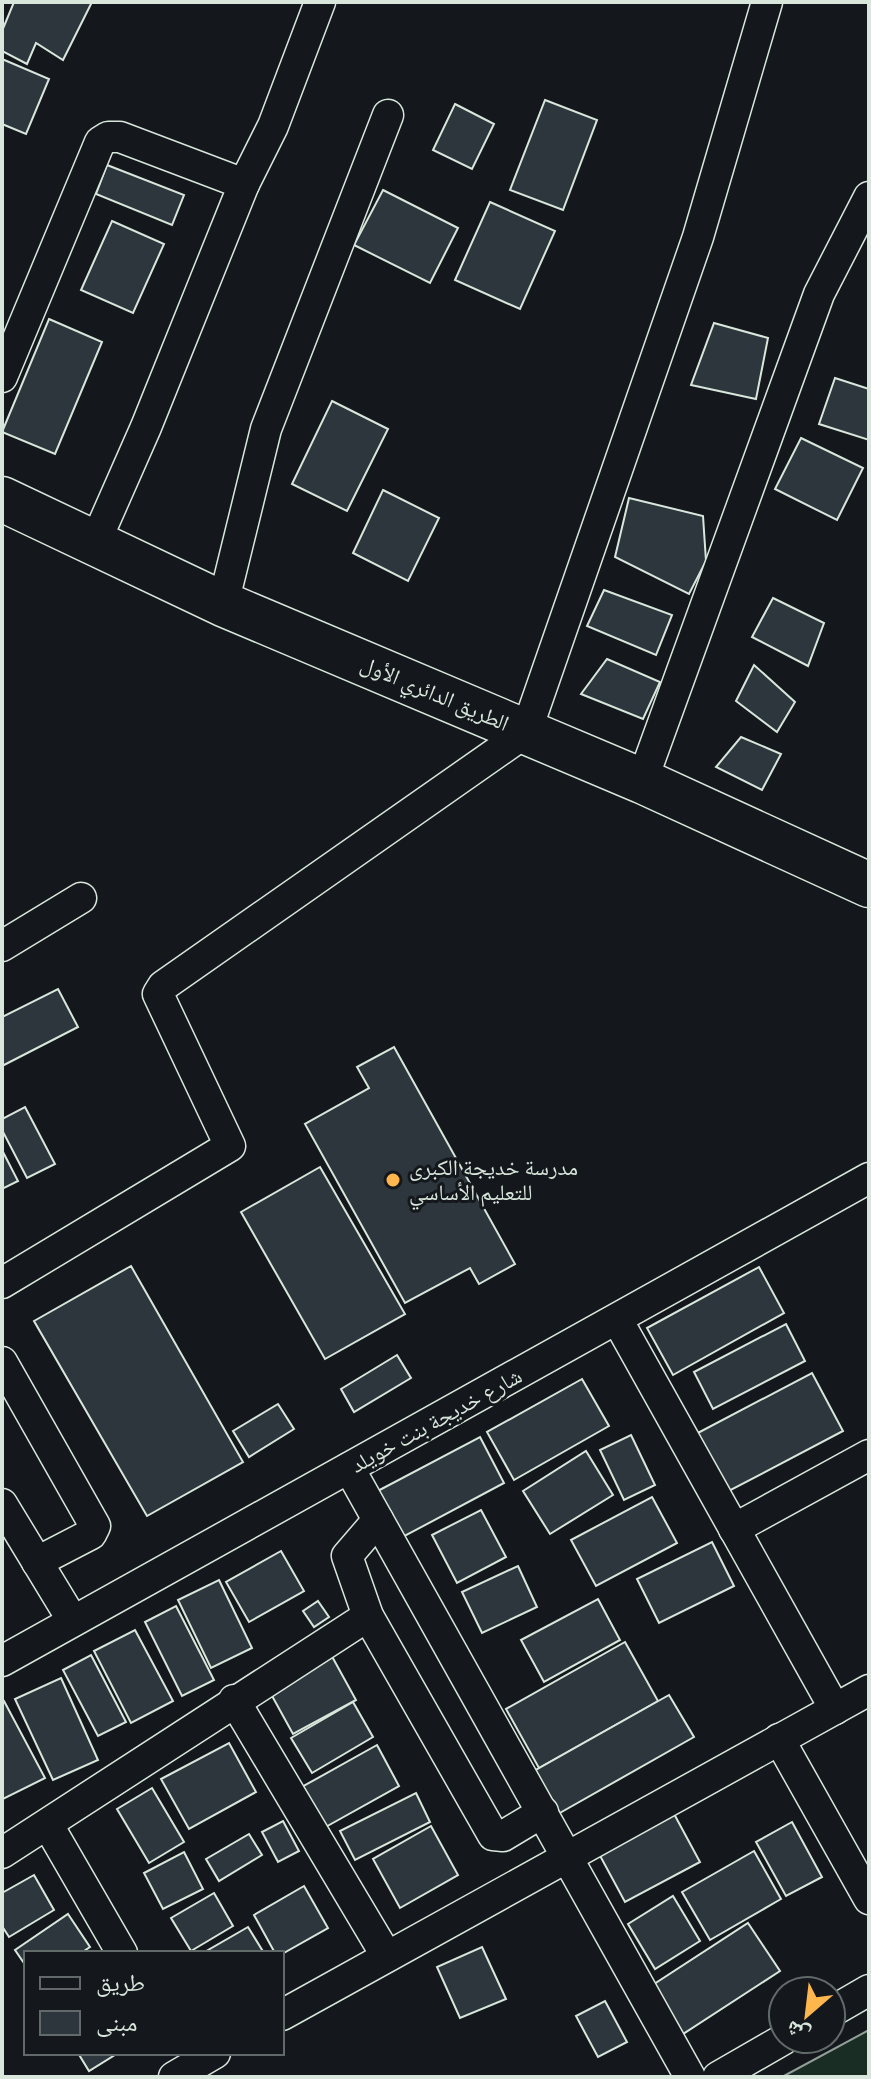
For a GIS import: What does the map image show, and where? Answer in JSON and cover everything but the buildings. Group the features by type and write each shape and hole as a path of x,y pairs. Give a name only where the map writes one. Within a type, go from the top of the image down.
{"main road":[{"name":"الطريق الدائري الأول","path":"2,499 223,604 642,781 869,885"}],"street":[{"path":"94,545 146,427 244,184 273,126 320,2"},
{"path":"2,1283 230,1146 158,994 163,986 526,732 698,237 767,2"},
{"path":"223,604 266,429 388,115"},
{"path":"2,377 100,142 108,137 120,137 244,184"},
{"path":"642,781 819,294 869,197"},
{"path":"2,946 81,898"},
{"name":"شارع خديجة بنت خويلد","path":"2,1661 618,1321 869,1178"},
{"path":"618,1321 835,1709"},
{"path":"2,1362 95,1526 91,1534 37,1562"},
{"path":"734,1529 869,1455"},
{"path":"349,1468 690,2077"},
{"path":"2,1504 73,1621"},
{"path":"378,1520 347,1556 368,1616 493,1835 503,1836 543,1812"},
{"path":"2,1853 368,1616"},
{"path":"284,2014 869,1690"},
{"path":"234,1700 386,1955"},
{"path":"779,1739 869,1899"},
{"path":"48,1825 121,1951"},
{"path":"847,2003 869,1990"},
{"path":"718,2077 767,2049"},
{"path":"180,2066 210,2055"}],"green space":[{"path":"869,2030 869,2077 782,2077 823,2055 847,2055 847,2042"}],"place":[{"name":"مدرسة خديجة الكبرى للتعليم الأساسي","path":"393,1180"}]}
